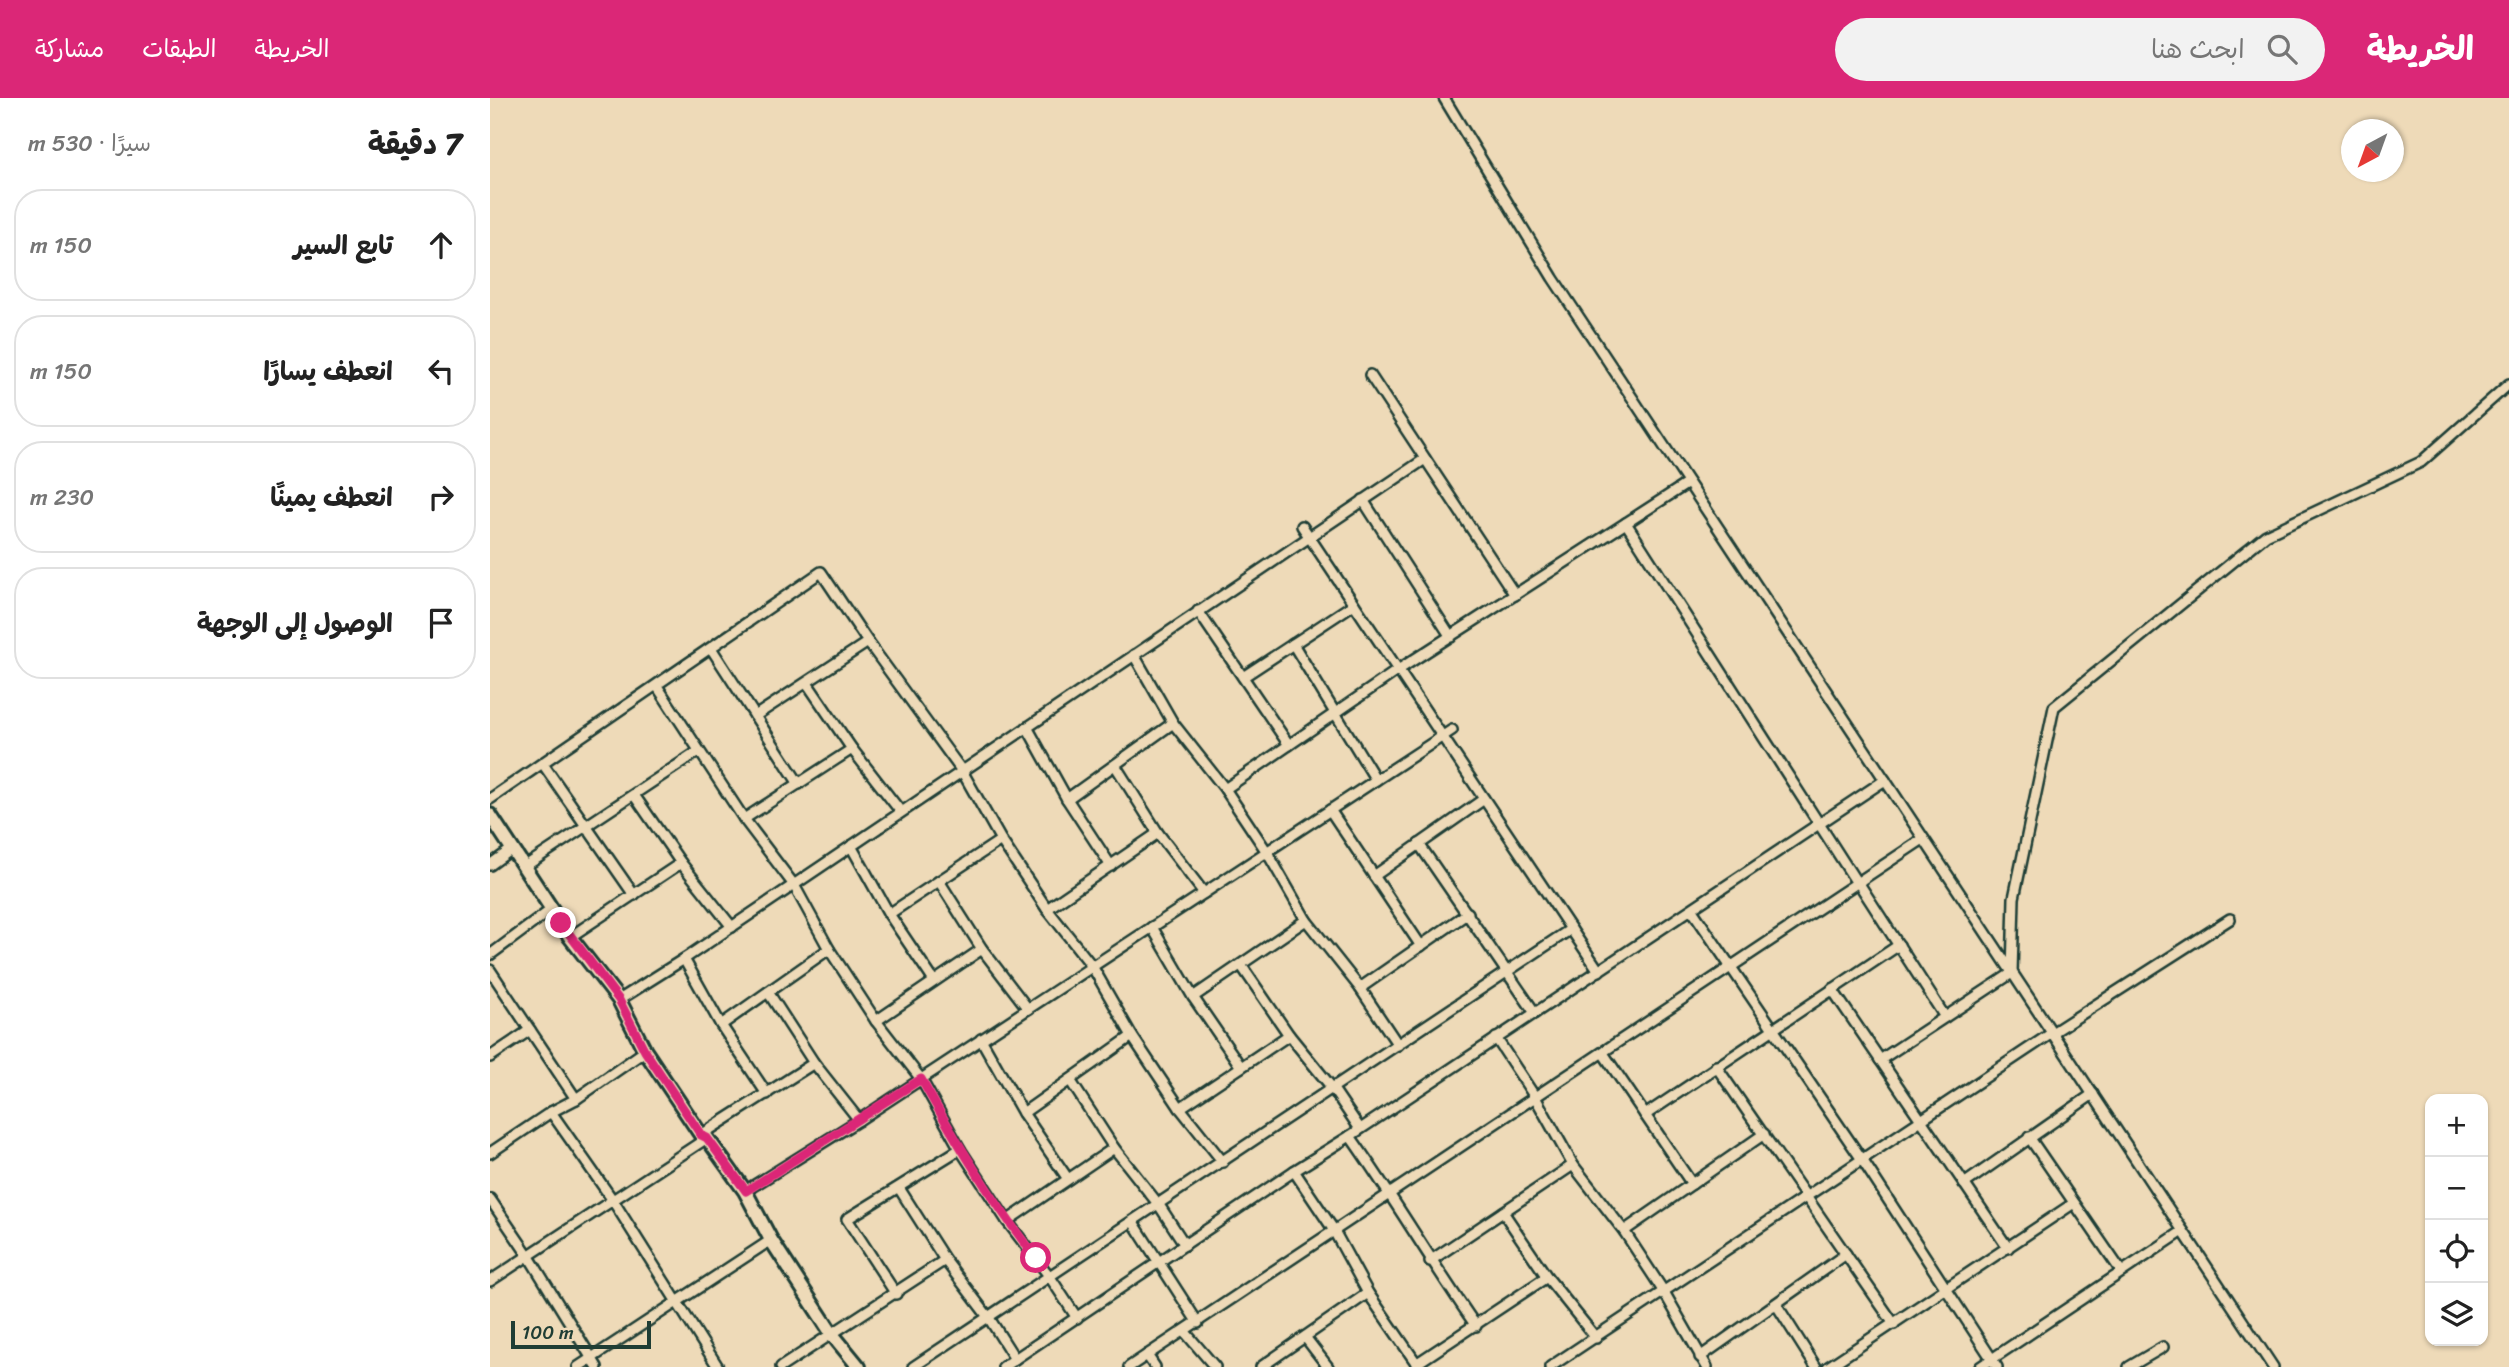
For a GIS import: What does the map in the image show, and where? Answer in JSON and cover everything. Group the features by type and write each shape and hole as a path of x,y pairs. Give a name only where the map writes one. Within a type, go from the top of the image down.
{"street":[{"path":"1444,98 1553,278 2273,1367"},
{"path":"1370,375 1515,595"},
{"path":"2012,973 2014,898 2054,707 2266,535 2421,462 2509,384"},
{"path":"619,1000 732,927 1425,459"},
{"path":"1225,789 1398,670 1688,483"},
{"path":"1363,500 1451,637"},
{"path":"1626,523 1945,1017"},
{"path":"1302,526 1599,971"},
{"path":"490,799 821,572 868,642 962,771 1000,840 1047,909 1092,966 1132,1036 1181,1108 1223,1161"},
{"path":"1243,677 1354,604"},
{"path":"1198,611 1289,745"},
{"path":"755,716 868,642"},
{"path":"1293,644 1376,780"},
{"path":"711,648 799,784"},
{"path":"1134,655 1173,723 1225,789 1267,852 1306,920 1360,988 1398,1045"},
{"path":"807,682 852,749 901,812"},
{"path":"657,686 744,819 794,885 829,949 876,1021 921,1079 960,1149 1007,1221 1077,1318"},
{"path":"1067,799 1173,723"},
{"path":"1027,727 1067,799 1111,866"},
{"path":"746,1191 859,1120 1452,730"},
{"path":"744,819 852,749"},
{"path":"524,867 699,751"},
{"path":"543,764 634,895"},
{"path":"1115,765 1158,833 1204,893"},
{"path":"1003,1367 1294,1171 1692,911 1885,780"},
{"path":"634,795 681,863 732,927"},
{"path":"1374,876 1484,799"},
{"path":"1330,810 1421,946"},
{"path":"490,815 570,937 619,1000 645,1051 704,1137 746,1191 771,1240 832,1334 859,1367"},
{"path":"1047,909 1158,833"},
{"path":"1129,1367 1923,839"},
{"path":"889,914 1000,840"},
{"path":"1419,844 1535,1013"},
{"path":"851,846 889,914 934,981"},
{"path":"490,864 512,849"},
{"path":"570,937 681,863"},
{"path":"939,881 982,949 1028,1009"},
{"path":"490,955 552,909"},
{"path":"1692,911 1863,1161 1995,1363"},
{"path":"1360,988 1468,913"},
{"path":"1550,1367 2052,1033 2230,919"},
{"path":"1193,997 1306,920"},
{"path":"1152,927 1193,997 1241,1067"},
{"path":"912,1367 1571,929"},
{"path":"1645,1115 1899,945"},
{"path":"721,1025 829,949"},
{"path":"876,1021 982,949"},
{"path":"684,959 721,1025 767,1094"},
{"path":"1241,964 1289,1035 1333,1088 1360,1129"},
{"path":"490,970 576,1099"},
{"path":"1880,1060 2012,973"},
{"path":"1832,989 2008,1248"},
{"path":"768,992 814,1063 859,1120"},
{"path":"490,1057 530,1030"},
{"path":"1181,1108 1289,1035"},
{"path":"1023,1112 1132,1036"},
{"path":"1496,1038 1535,1097 1573,1165 1624,1231 1664,1292 1707,1367"},
{"path":"981,1039 1023,1112 1068,1179"},
{"path":"490,1153 551,1112 576,1099 645,1051"},
{"path":"1603,1053 1692,1184"},
{"path":"490,1280 814,1063"},
{"path":"1716,1066 1894,1324"},
{"path":"1070,1080 1114,1148 1159,1205 1185,1245"},
{"path":"1964,1184 2093,1094"},
{"path":"551,1112 612,1199 718,1367"},
{"path":"1624,1231 1764,1134"},
{"path":"1350,1136 1391,1194 1430,1261 1476,1326"},
{"path":"2029,1137 2121,1271"},
{"path":"1007,1221 1114,1148"},
{"path":"895,1294 847,1219 960,1149"},
{"path":"1430,1261 1573,1165"},
{"path":"1294,1171 1333,1229 1368,1293 1418,1365 1547,1276"},
{"path":"899,1188 945,1260 989,1318 1015,1359"},
{"path":"490,1199 597,1367"},
{"path":"1828,1367 2074,1203"},
{"path":"1503,1212 1547,1276 1596,1338"},
{"path":"1133,1222 1198,1323"},
{"path":"1980,1367 1995,1363 2121,1271 2183,1231"},
{"path":"578,1367 771,1240"},
{"path":"1700,1357 1846,1254"},
{"path":"781,1367 945,1260"},
{"path":"1261,1367 1368,1293"},
{"path":"1776,1304 1816,1367"},
{"path":"1185,1332 1215,1367"},
{"path":"1305,1337 1328,1367"},
{"path":"2129,1367 2164,1347"},
{"path":"1147,1355 1155,1367"}],"route":[{"path":"561,923 619,1000 645,1051 701,1135 707,1138 746,1191 921,1079 960,1149 1007,1221 1036,1258"}]}
